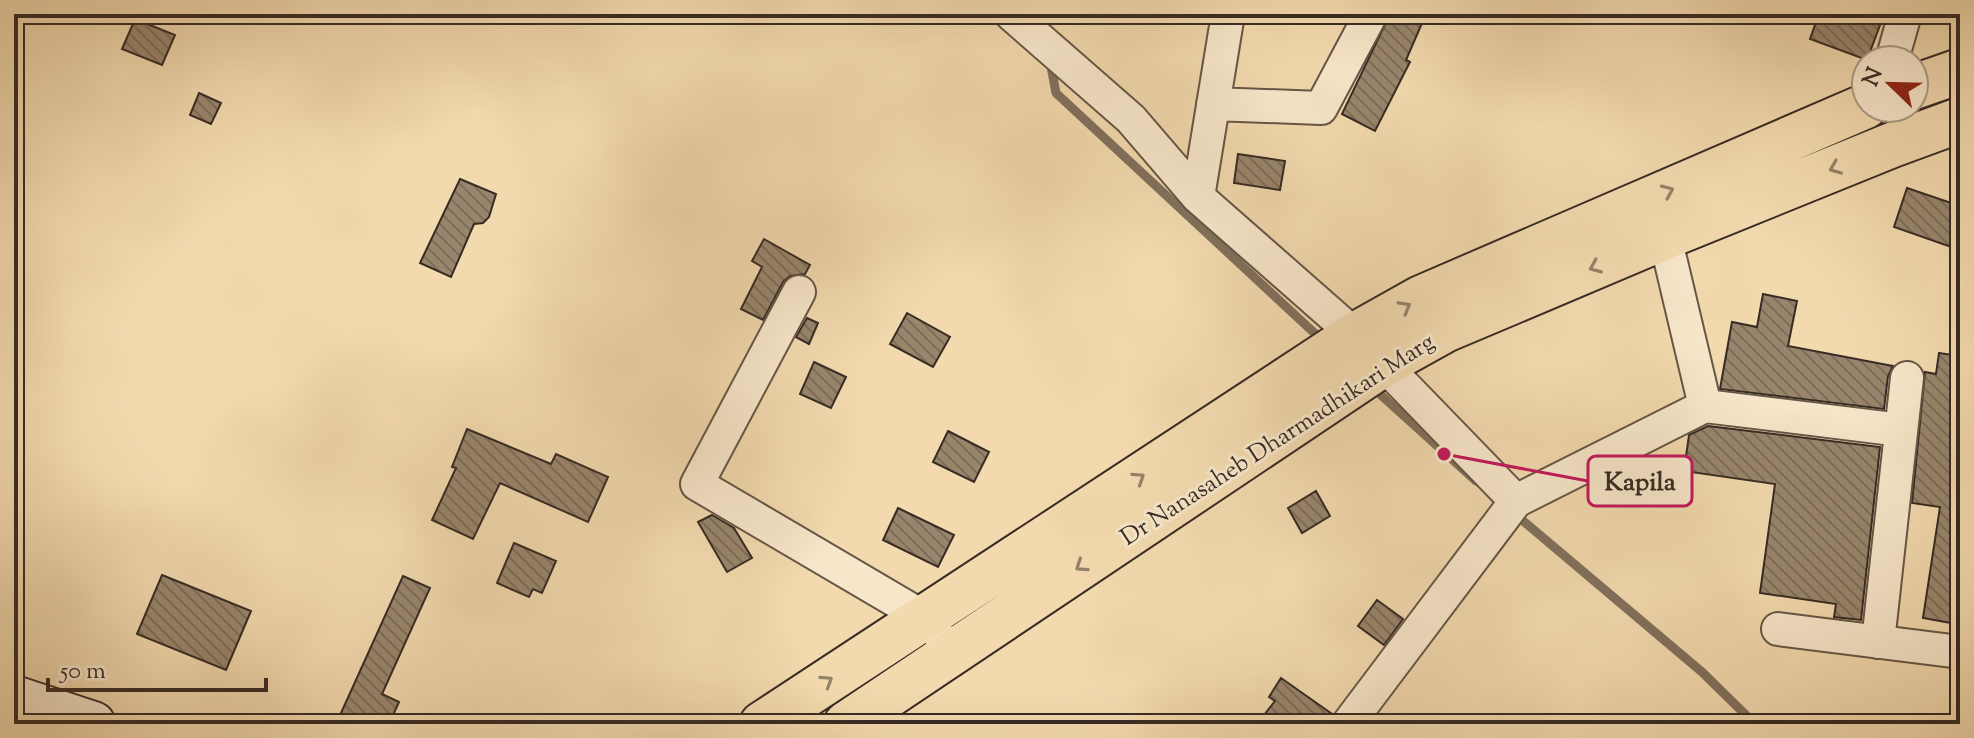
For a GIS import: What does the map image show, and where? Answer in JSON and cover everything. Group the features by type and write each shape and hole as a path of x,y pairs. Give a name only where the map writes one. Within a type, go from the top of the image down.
{"main road":[{"path":"1930,81 1960,71"},
{"name":"Dr Nanasaheb Dharmadhikari Marg","path":"846,724 953,652 1369,350 1421,298 1850,113"},
{"name":"Dr Nanasaheb Dharmadhikari Marg","path":"762,724 925,618 1369,350 1445,330 1665,237 1887,126 1960,120"}],"street":[{"path":"1011,14 1131,119 1198,197 1369,350 1516,501"},
{"path":"1198,197 1228,14"},
{"path":"1213,104 1321,108 1371,14"},
{"path":"1897,44 1905,14"},
{"path":"1665,237 1705,406"},
{"path":"799,292 697,484 925,618 953,652"},
{"path":"1878,642 1907,378"},
{"path":"1348,724 1516,501 1705,406 1901,430"},
{"path":"1778,629 1960,652"},
{"path":"19,707 93,724"}],"building":[{"path":"1390,14 1426,14 1406,60 1410,62 1375,131 1342,114"},
{"path":"1819,14 1849,14 1880,25 1873,44 1850,44 1850,54 1810,39"},
{"path":"135,19 175,35 162,65 122,49"},
{"path":"199,93 221,103 211,124 190,115"},
{"path":"1238,154 1285,161 1280,190 1234,183"},
{"path":"460,179 496,194 489,217 483,223 474,224 451,277 420,263"},
{"path":"1907,188 1960,206 1960,250 1894,227"},
{"path":"764,239 810,265 805,274 790,276 783,282 763,320 741,309 762,267 752,261"},
{"path":"1763,294 1797,301 1788,346 1893,366 1888,376 1884,409 1720,389 1732,322 1757,327"},
{"path":"907,313 950,337 933,367 890,344"},
{"path":"807,318 818,323 809,344 796,337"},
{"path":"1939,353 1960,356 1960,570 1951,623 1923,618 1940,507 1912,503 1925,372 1936,374"},
{"path":"814,362 846,377 831,408 800,394"},
{"path":"1708,426 1880,447 1861,620 1834,617 1836,604 1760,593 1775,484 1684,471 1689,435"},
{"path":"467,429 551,464 556,454 608,477 588,522 500,483 473,539 432,520 456,468 452,467"},
{"path":"948,431 989,452 974,482 933,462"},
{"path":"1316,491 1330,516 1302,533 1288,508"},
{"path":"898,508 954,535 938,567 883,540"},
{"path":"712,515 734,528 752,558 727,572 698,522"},
{"path":"514,543 556,561 542,593 533,589 529,597 497,583"},
{"path":"162,575 251,611 226,670 137,634"},
{"path":"403,576 430,588 382,694 399,702 389,724 336,724"},
{"path":"1377,600 1403,619 1384,645 1358,626"},
{"path":"1281,678 1332,714 1329,724 1257,724 1275,701 1269,697"}],"waterway":[{"path":"1050,61 1056,93 1323,341"},
{"path":"1372,387 1476,481"},
{"path":"1515,514 1702,672 1755,724"}],"place":[{"name":"Kapila","path":"1444,454"}]}
